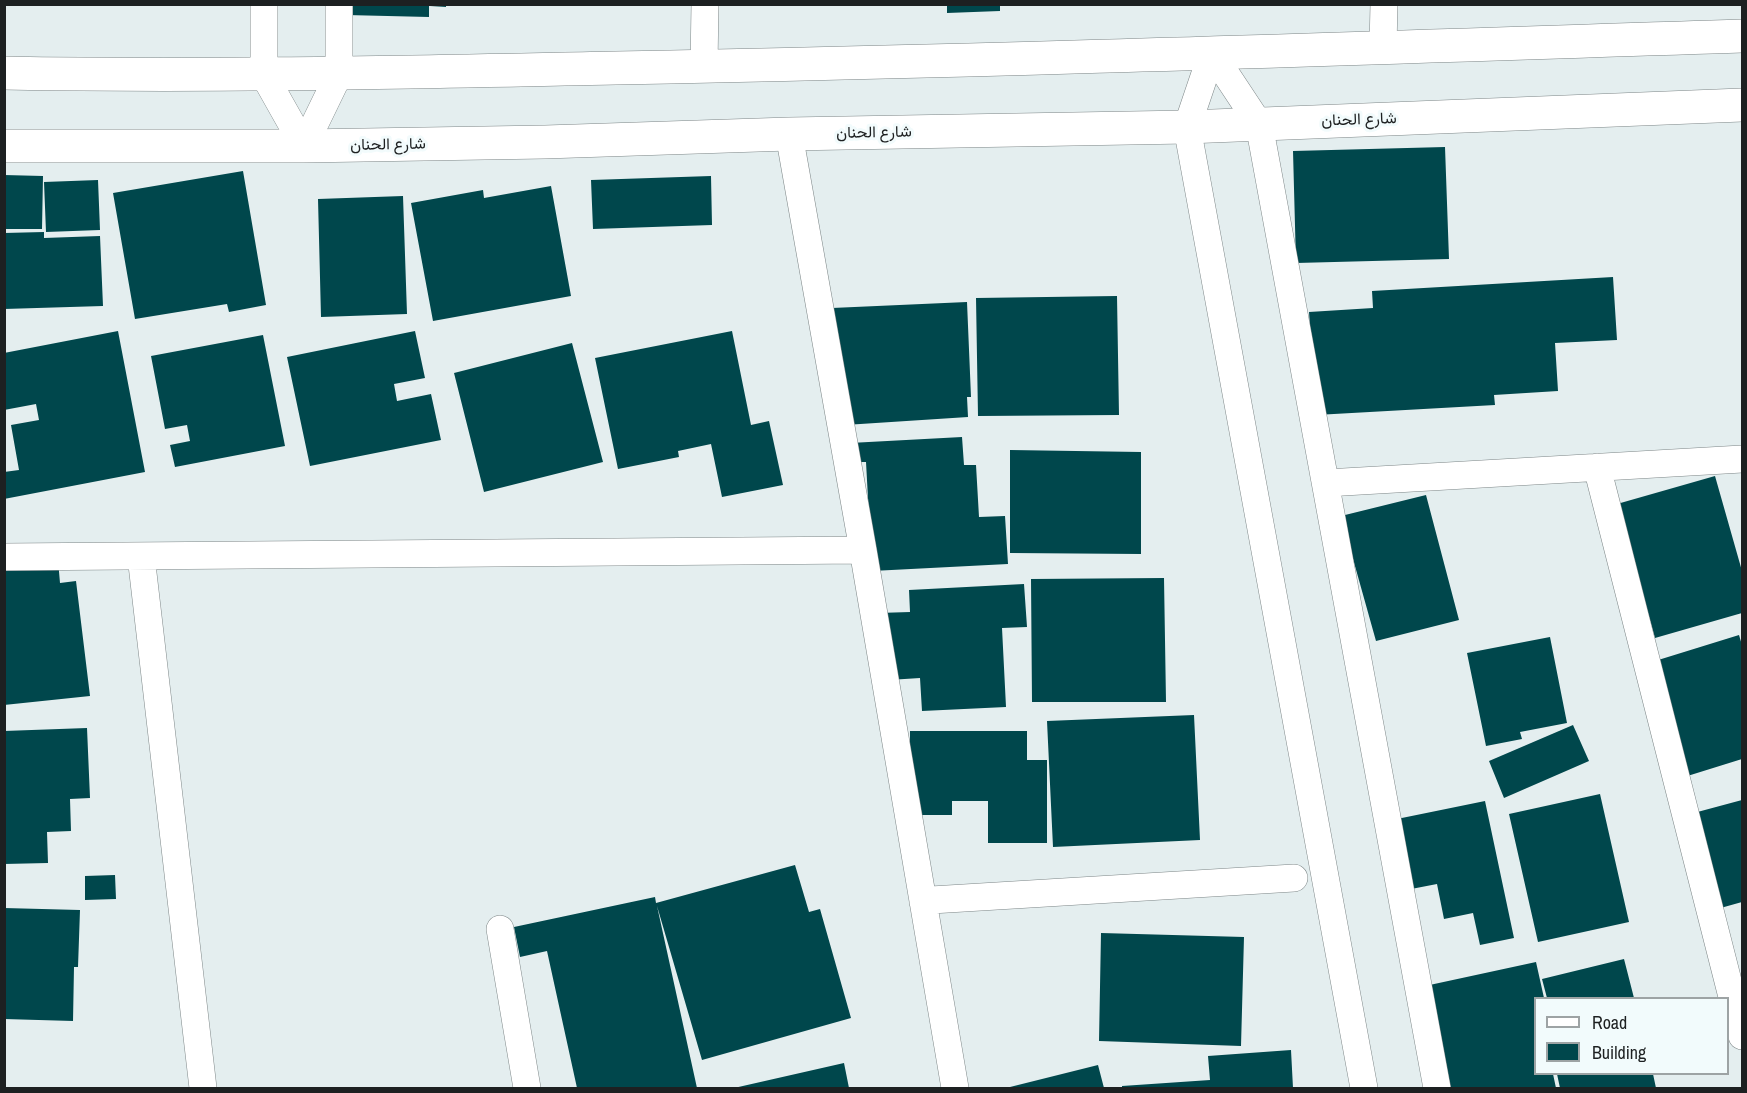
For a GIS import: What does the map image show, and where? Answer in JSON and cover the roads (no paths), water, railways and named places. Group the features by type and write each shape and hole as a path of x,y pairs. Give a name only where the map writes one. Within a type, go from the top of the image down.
{"street":[{"path":"264,4 264,75 304,146"},
{"path":"304,146 339,74 339,4"},
{"path":"704,66 705,4"},
{"path":"1383,47 1384,4"},
{"path":"4,73 339,74 1212,53 1743,36"},
{"path":"1212,53 1259,124 1437,1089"},
{"path":"1212,53 1188,127 1364,1089"},
{"name":"شارع الحنان","path":"4,146 304,146 1188,127 1743,105"},
{"path":"789,134 955,1089"},
{"path":"1326,483 1743,459"},
{"path":"1597,467 1743,1036"},
{"path":"4,557 863,550"},
{"path":"141,556 203,1089"},
{"path":"923,902 1294,878"},
{"path":"500,929 527,1089"}]}
